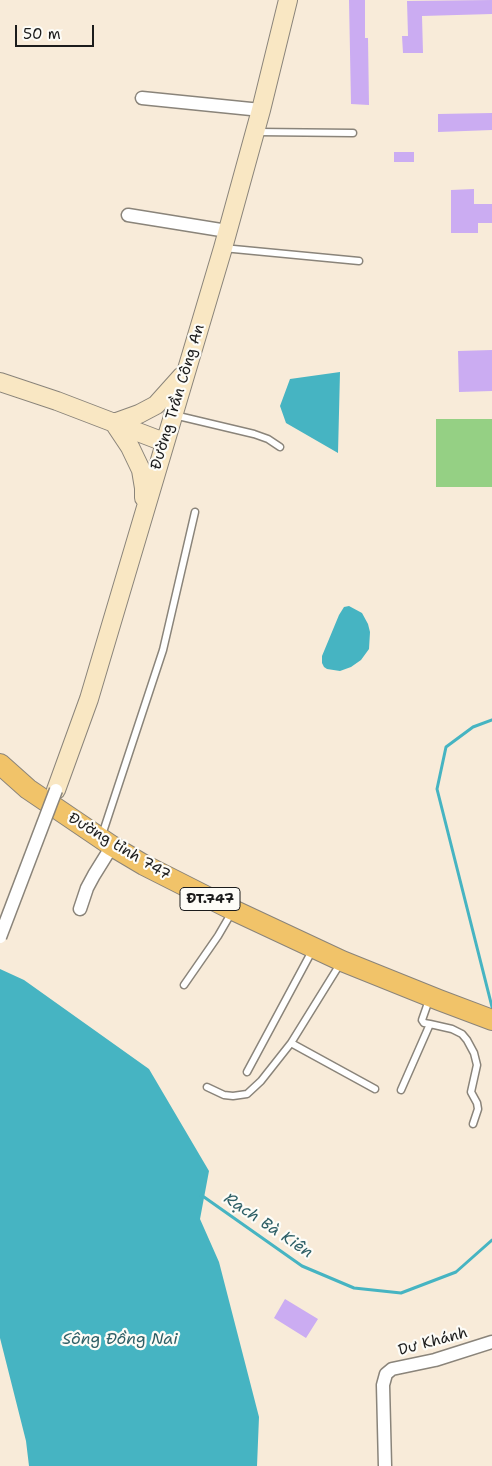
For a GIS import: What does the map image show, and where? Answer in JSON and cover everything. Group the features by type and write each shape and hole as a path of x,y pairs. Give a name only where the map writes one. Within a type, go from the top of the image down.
{"main road":[{"name":"Đường tỉnh 747","path":"0,764 28,789 106,842 144,865 233,910 342,961 434,998"},
{"name":"ĐT.747","path":"434,998 492,1020"}],"street":[{"name":"Đường Trần Công An","path":"56,790 89,699 223,248 261,110 288,0"},
{"path":"142,98 261,110"},
{"path":"128,215 227,230"},
{"path":"114,423 139,414 156,405 186,372"},
{"path":"0,382 57,401 164,442"},
{"path":"114,423 130,447 141,470 144,488 143,514"},
{"path":"0,937 56,790"},
{"path":"80,910 106,842"},
{"name":"Dư Khánh","path":"383,1466 383,1385 386,1374 392,1369 435,1360 492,1342"}],"lane":[{"path":"255,132 353,133"},
{"path":"223,248 359,261"},
{"path":"173,414 254,434 268,439 280,447"},
{"path":"106,842 163,650 194,512"},
{"path":"184,985 218,936 233,910"},
{"path":"247,1072 314,947"},
{"path":"207,1086 224,1095 246,1094 261,1080 290,1043 342,961"},
{"path":"434,998 422,1020 424,1023 452,1029 462,1034 474,1053 477,1065 471,1092 478,1109 474,1124"},
{"path":"401,1090 430,1024"},
{"path":"290,1043 375,1090"}],"green space":[{"path":"436,419 492,419 492,487 436,487"}],"water":[{"path":"340,372 338,453 286,423 280,406 290,379"},
{"path":"349,606 362,613 368,624 370,632 369,649 361,660 351,667 340,671 327,669 322,663 322,656 339,615 344,607"},
{"name":"Sông Đồng Nai","path":"0,969 24,980 149,1069 209,1171 200,1219 219,1262 259,1417 257,1466 29,1466 26,1441 0,1338"}],"building":[{"path":"349,0 365,0 365,38 368,38 369,105 351,104"},
{"path":"492,0 492,14 422,16 423,53 403,53 402,36 408,36 407,1"},
{"path":"492,113 492,130 438,132 438,114"},
{"path":"394,152 414,152 414,162 394,162"},
{"path":"474,189 474,204 492,204 492,223 478,223 478,233 451,233 451,190"},
{"path":"492,350 492,391 459,392 458,351"},
{"path":"285,1299 318,1319 306,1338 274,1318"}],"waterway":[{"name":"Rạch Bà Kiên","path":"492,720 473,727 446,747 437,789 492,1007"},
{"name":"Rạch Bà Kiên","path":"201,1196 302,1266 354,1288 401,1293 456,1272 492,1240"}]}
